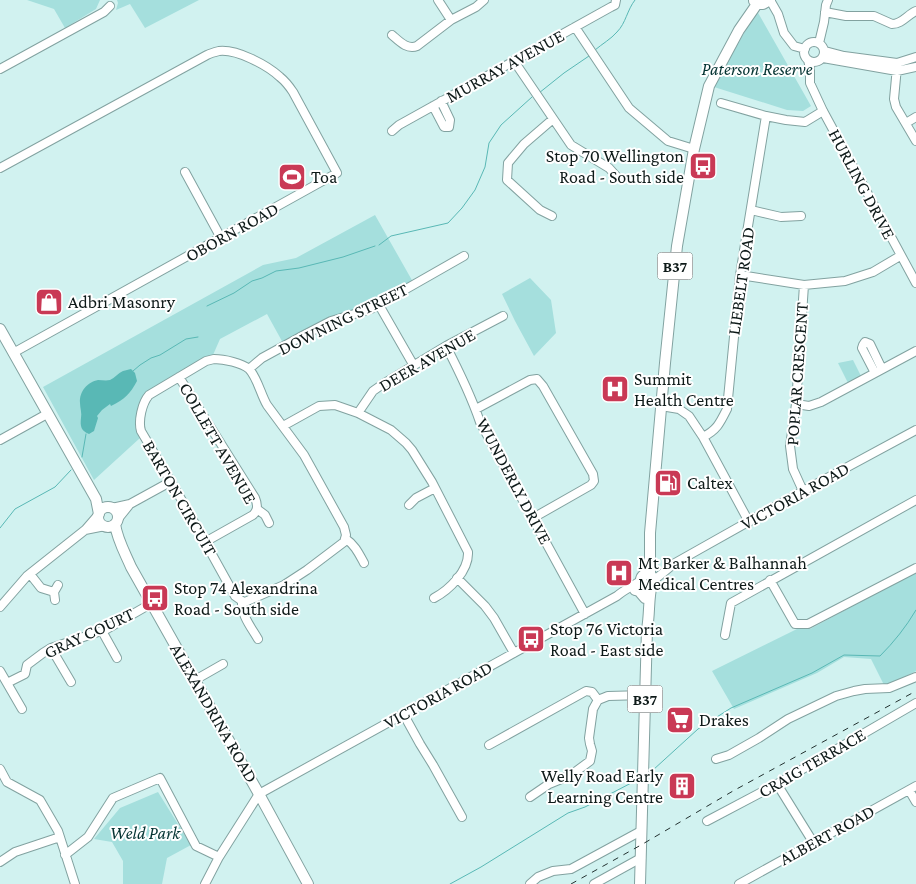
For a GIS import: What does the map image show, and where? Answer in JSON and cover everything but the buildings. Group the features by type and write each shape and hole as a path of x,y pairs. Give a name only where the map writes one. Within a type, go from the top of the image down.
{"main road":[{"name":"B37","path":"640,884 649,544 678,246 694,149 709,86 755,2 763,4 770,0"},
{"path":"0,329 96,499 101,523 111,524 117,512 96,499"},
{"path":"98,515 104,508 111,507"},
{"name":"ALEXANDRINA ROAD","path":"111,524 131,567 308,884"},
{"name":"B37","path":"647,579 642,593 645,598 647,629"}],"street":[{"path":"438,0 451,20"},
{"path":"392,35 402,43 413,48 451,20 484,0"},
{"name":"MURRAY AVENUE","path":"392,132 399,125 615,5 616,0"},
{"path":"770,0 778,14 784,33 794,46 805,49"},
{"path":"818,43 828,0"},
{"path":"2,69 104,12 110,6"},
{"path":"825,12 846,16 874,16 892,24 898,24 909,14 916,11"},
{"path":"575,27 629,108 668,141 694,149"},
{"path":"810,83 814,69 822,57 823,46 812,42 806,46 805,56 813,63 822,57 844,56 896,62 916,57"},
{"name":"OBORN ROAD","path":"0,168 207,54 218,51 234,52 260,64 286,82 337,173 13,353"},
{"path":"822,57 897,71 916,67"},
{"name":"HURLING DRIVE","path":"808,60 810,83 822,111 916,283"},
{"path":"514,61 571,145 609,168 618,178"},
{"path":"896,62 894,98 896,107 916,141"},
{"path":"721,103 766,116 804,122 822,111"},
{"name":"LIEBELT ROAD","path":"703,437 711,433 720,424 726,409 740,276 766,116"},
{"path":"906,123 916,117"},
{"path":"552,119 524,144 508,163 507,180 540,210 552,216"},
{"path":"185,172 221,238"},
{"path":"751,210 781,217 802,216"},
{"name":"DOWNING STREET","path":"249,369 262,358 331,321 360,313 379,305 464,256"},
{"path":"740,276 804,285 845,281 874,272 900,256"},
{"name":"POPLAR CRESCENT","path":"803,491 793,469 790,446 796,404 804,285"},
{"path":"379,305 414,366"},
{"name":"DEER AVENUE","path":"358,413 372,391 446,346 503,316"},
{"name":"WUNDERLY DRIVE","path":"446,346 460,373 480,422 585,614"},
{"path":"796,404 809,406 829,398 916,351"},
{"name":"BARTON CIRCUIT","path":"249,369 236,363 214,359 206,361 148,396 140,422 141,431 170,482 235,596 242,601 243,612 258,639"},
{"path":"242,601 250,600 284,585 340,546 346,539 344,527 310,465 267,405 249,369"},
{"name":"COLLETT AVENUE","path":"180,377 258,505 253,515 205,542"},
{"path":"476,409 530,380 537,379 543,386 593,474 594,481 591,485 533,518"},
{"path":"283,426 319,406 335,405 358,413 391,430 406,443 435,488 468,552 466,566 443,594 434,598"},
{"path":"661,406 679,409 689,416 703,437 749,522"},
{"path":"0,440 47,414"},
{"name":"VICTORIA ROAD","path":"259,794 585,614 670,564 675,563 916,430"},
{"path":"85,530 111,524 130,504 170,482"},
{"path":"409,505 416,498 435,488"},
{"path":"726,635 731,602 916,500"},
{"path":"111,507 130,504"},
{"name":"COLLETT AVENUE","path":"257,510 265,515 269,523"},
{"path":"0,607 30,574 85,530 98,515"},
{"path":"346,539 351,542 364,563"},
{"path":"770,580 795,624 808,624 916,568"},
{"path":"30,574 41,588 56,592"},
{"path":"457,578 485,606 514,653"},
{"name":"VICTORIA ROAD","path":"617,596 647,579"},
{"name":"GRAY COURT","path":"7,683 24,674 26,665 52,648 102,631 152,603"},
{"path":"102,631 117,658"},
{"path":"52,648 71,682"},
{"path":"194,680 223,664"},
{"path":"0,671 22,708"},
{"path":"716,759 729,755 759,738 788,718 836,696 866,689 889,688 916,677"},
{"path":"489,745 586,691 592,692 598,700"},
{"path":"530,797 590,761 592,751 589,738 593,709 598,700 608,696 645,695"},
{"name":"CRAIG TERRACE","path":"707,821 777,784 916,704"},
{"path":"404,714 462,817"},
{"path":"0,769 3,784 40,800 58,831 75,884"},
{"path":"66,855 88,837 113,798 160,778 196,846 219,857"},
{"path":"777,784 813,842"},
{"path":"912,788 916,802"},
{"name":"ALBERT ROAD","path":"739,884 912,788"},
{"path":"206,884 219,857 259,794"},
{"path":"530,884 538,877 553,871 571,869 641,831"},
{"path":"0,862 15,852 60,837"},
{"path":"594,884 641,858"}],"green space":[{"path":"27,0 100,0 96,9 65,28 54,9"},
{"path":"117,0 199,0 145,28 130,4 116,10"},
{"name":"Paterson Reserve","path":"757,11 811,106 803,111 787,110 714,87"},
{"path":"375,215 413,282 369,305 328,318 283,343 267,314 220,339 213,355 145,393 135,423 140,438 94,480 43,387 263,265 296,258"},
{"path":"530,278 551,300 556,333 534,356 502,294"},
{"path":"853,360 861,376 848,383 838,363"},
{"path":"916,572 916,671 885,687 871,659 844,657 817,673 734,709 712,671 799,628 810,629"},
{"name":"Weld Park","path":"158,792 191,845 167,858 162,884 123,884 123,861 112,842 94,839 120,808"}],"shaded area":[{"path":"131,369 135,373 137,381 127,396 102,410 97,416 94,431 89,434 84,431 81,426 80,399 85,388 94,381 110,380 121,372"}],"waterway":[{"path":"595,50 620,28 635,0"},
{"path":"539,93 589,56"},
{"path":"379,245 391,236 448,223 475,190 485,167 489,143 501,125 532,97"},
{"path":"207,306 234,293 252,281 276,271 299,268 343,257 375,246"},
{"path":"133,371 151,358 160,355 186,339 198,337"},
{"path":"82,457 86,434"},
{"path":"0,528 15,509 55,487 71,470"},
{"path":"647,774 698,729 731,708 812,673 844,655 880,656 900,634 916,610"},
{"path":"450,884 568,813 585,807 637,780"}],"railway":[{"path":"571,884 733,791 916,691"}],"place":[{"name":"Stop 70 Wellington Road - South side","path":"703,166"},
{"name":"Toa","path":"292,177"},
{"name":"Adbri Masonry","path":"49,302"},
{"name":"Summit Health Centre","path":"615,389"},
{"name":"Caltex","path":"668,483"},
{"name":"Mt Barker & Balhannah Medical Centres","path":"619,573"},
{"name":"Stop 74 Alexandrina Road - South side","path":"155,598"},
{"name":"Stop 76 Victoria Road - East side","path":"531,639"},
{"name":"Drakes","path":"680,720"},
{"name":"Welly Road Early Learning Centre","path":"682,786"}]}
